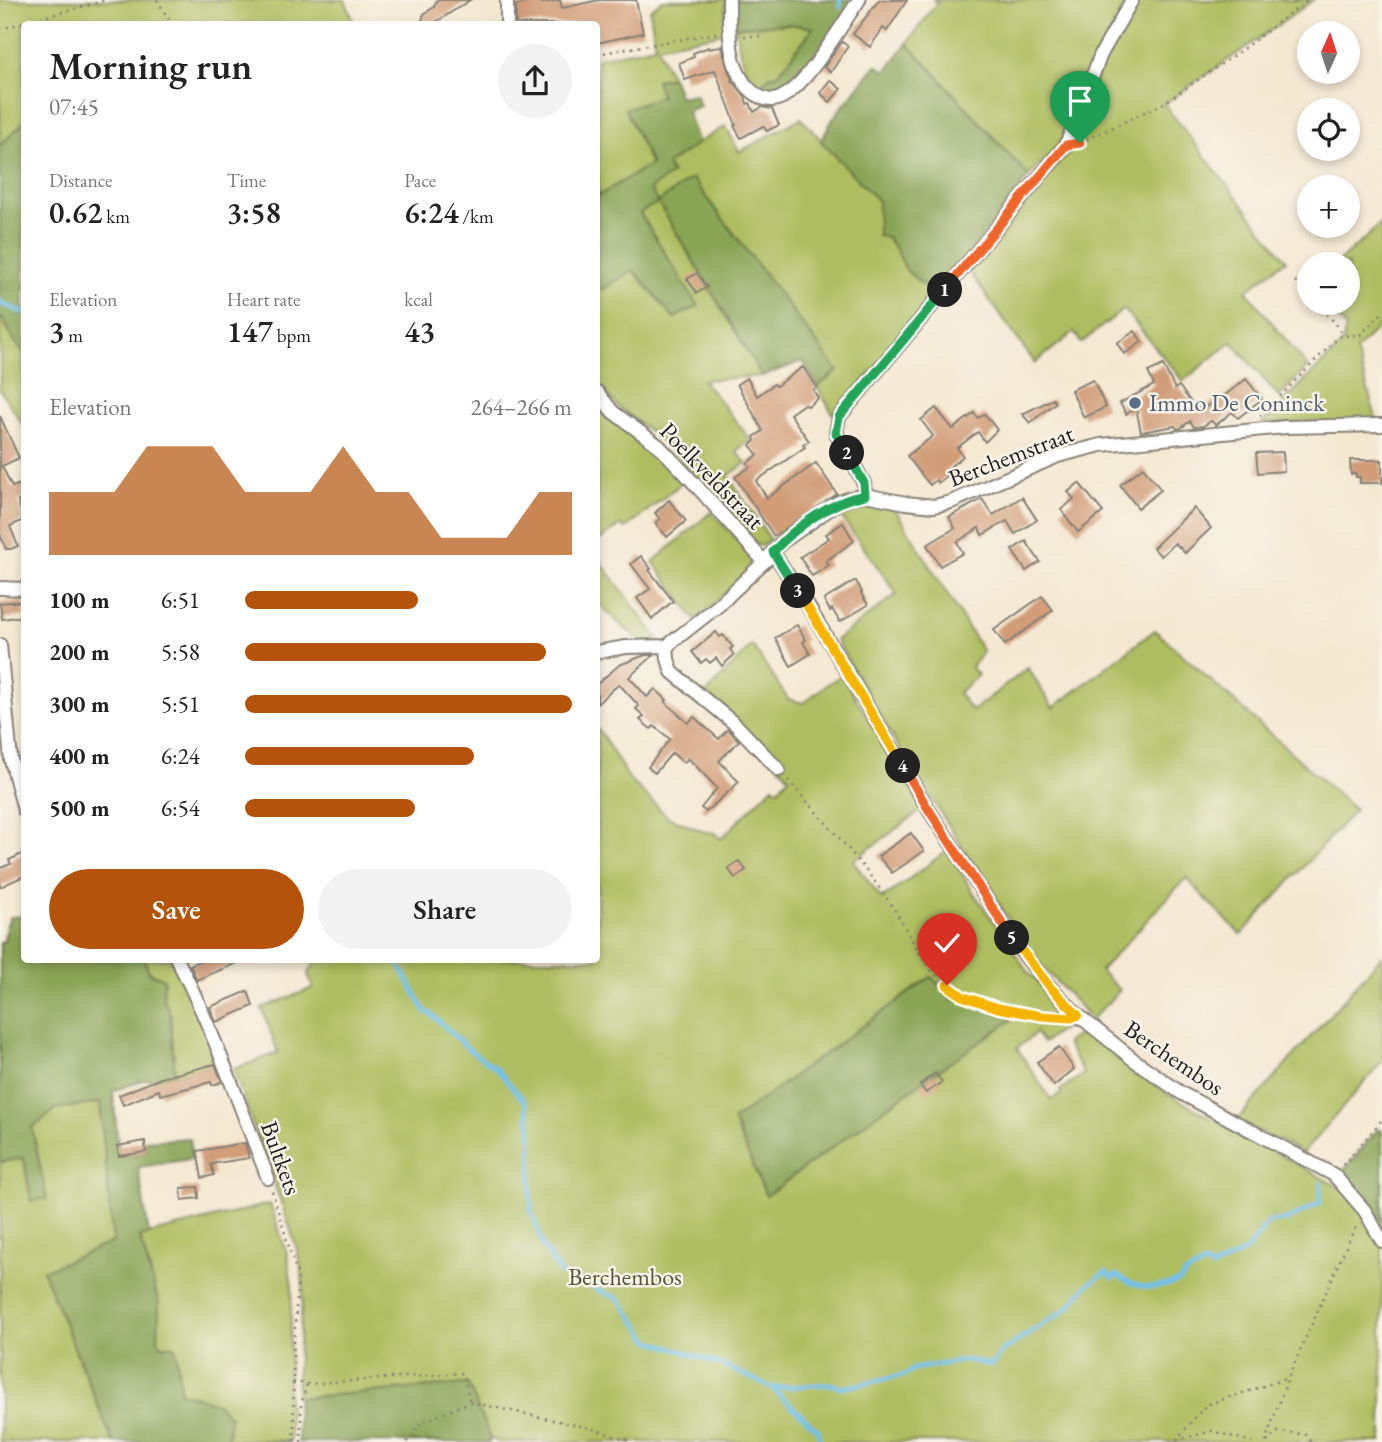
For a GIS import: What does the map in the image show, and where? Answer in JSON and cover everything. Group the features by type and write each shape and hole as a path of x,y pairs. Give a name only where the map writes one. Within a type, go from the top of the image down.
{"street":[{"path":"506,0 507,21"},
{"path":"729,0 729,36 739,73 752,92 762,99 782,97 805,77 859,0"},
{"path":"600,651 626,647 667,646 719,605 789,536 838,503 865,495 864,483 836,433 839,417 1066,145 1101,54 1132,0"},
{"name":"Poelkveldstraat","path":"600,396 613,412 659,446 759,556 769,556"},
{"name":"Berchemstraat","path":"865,495 934,506 951,502 1074,451 1101,445 1286,427 1382,425"},
{"name":"Berchembos","path":"769,556 807,606 927,807 993,910 1050,987 1078,1015 1181,1093 1334,1175 1365,1212 1382,1241"},
{"path":"0,589 21,589"},
{"path":"0,645 10,760 21,799"},
{"path":"667,646 672,672 736,725 779,770"},
{"name":"Bultkets","path":"179,963 194,993 268,1178"}],"path":[{"path":"30,21 107,0"},
{"path":"157,0 170,21"},
{"path":"1066,145 1080,143 1164,103 1308,0"},
{"path":"0,29 21,23"},
{"path":"600,54 729,36 761,36"},
{"path":"1250,430 1253,423 1340,336 1360,335 1382,313"},
{"path":"1328,315 1340,330 1340,336"},
{"path":"779,770 888,900 927,966 947,985 962,996 998,1008 1042,1016 1071,1018 1078,1015"},
{"path":"1334,1175 1382,1120"},
{"name":"Bultkets","path":"268,1178 298,1276 293,1358 294,1442"},
{"path":"1266,1442 1288,1378 1350,1238 1365,1212"},
{"path":"293,1382 307,1384 463,1373 470,1402"},
{"path":"1176,1440 1206,1405 1288,1378"},
{"path":"301,1442 301,1404 307,1384"},
{"path":"407,1442 421,1423 470,1402 590,1428 632,1442"},
{"path":"1170,1442 1212,1431 1252,1442"},
{"path":"1266,1442 1277,1432 1305,1434 1312,1442"}],"green space":[{"path":"0,0 345,0 354,21 21,21 21,125 0,145"},
{"path":"663,0 726,0 725,33 658,46 672,77 656,80 662,96 626,110 651,164 600,195 600,57 655,46 650,10"},
{"path":"735,0 856,0 798,78 779,89 763,92 759,85 779,73 813,28 790,24 735,27"},
{"path":"933,0 1127,0 1059,145 1029,176 907,43 937,3"},
{"path":"1137,0 1313,0 1164,104 1286,260 1246,291 1308,367 1279,397 1232,342 1183,381 1124,309 1081,343 1074,332 1035,363 968,270 1069,153 1105,57"},
{"path":"790,24 814,28 779,73 759,85 744,67 735,27"},
{"path":"907,43 1029,176 936,296 907,271 887,237 878,236 878,201 821,141 834,117 876,65 886,71"},
{"path":"672,77 680,97 695,94 700,106 687,111 698,143 667,165 672,174 650,189 658,202 640,213 698,306 674,318 633,270 600,289 600,195 651,164 625,109 661,96 656,80"},
{"path":"801,118 878,201 878,236 886,236 907,271 936,296 855,392 833,414 817,387 838,371 692,179 658,202 762,376 703,380 751,440 736,451 746,463 728,476 770,539 762,546 752,541 667,445 617,406 600,386 600,289 633,270 674,318 697,307 640,213 654,181 672,159 726,126 739,152"},
{"path":"21,125 21,349 0,315 0,145"},
{"path":"692,178 838,371 817,387 803,361 762,376 658,202"},
{"path":"1382,223 1382,323 1356,350 1377,421 1263,424 1342,344 1346,328 1335,315 1360,315 1360,252 1349,252"},
{"path":"0,315 21,349 21,422 0,390"},
{"path":"600,410 656,454 683,482 625,529 621,525 600,540"},
{"path":"859,501 895,509 983,652 971,667 978,675 958,693 972,711 1028,668 1053,708 1155,630 1355,810 1241,935 1186,878 1100,971 1120,990 1092,1019 1033,957 899,748 836,640 897,594 838,512"},
{"path":"711,512 755,560 754,567 696,620 653,562"},
{"path":"600,561 660,641 644,642 637,639 600,604"},
{"path":"752,645 788,699 803,703 842,675 923,809 853,861 882,899 948,850 971,889 1028,972 1076,1020 1043,1043 1036,1033 1017,1048 1051,1100 1061,1094 1060,1090 1084,1074 1066,1043 1084,1031 1166,1093 1372,1205 1382,1221 1382,1442 498,1442 490,1438 468,1384 297,1398 302,1272 288,1222 233,1069 278,1053 262,1008 313,988 308,974 315,963 600,963 600,732 630,780 668,817 705,832 715,833 721,839 773,786 777,790 789,777 760,744 705,695","holes":["930,977 954,999 1012,1019 909,1091 766,1196 867,1023"]},
{"path":"21,916 21,963 146,963 149,972 164,979 163,999 170,1012 175,1075 143,1080 113,1091 119,1156 146,1152 145,1141 190,1138 192,1159 138,1167 149,1235 140,1237 159,1304 158,1339 160,1345 175,1346 180,1392 217,1403 230,1417 228,1440 290,1442 113,1442 43,1271 113,1242 100,1103 56,1109 32,1128 47,1199 31,1201 24,1158 0,1162 0,942 4,941 10,917"},
{"path":"1382,956 1382,1062 1303,1153 1237,1120"},
{"path":"146,963 174,963 188,989 217,1064 175,1075 170,1012 163,999 164,980 149,972"},
{"path":"931,977 954,999 1013,1019 766,1196 733,1120"},
{"path":"100,1102 113,1242 43,1271 113,1442 0,1442 0,1162 24,1158 31,1201 32,1128 56,1109"},
{"path":"1378,1129 1382,1131 1382,1221 1372,1205 1340,1175"},
{"path":"270,1204 287,1253 292,1287 288,1392 290,1441 227,1440 180,1392 177,1357 160,1345 158,1339 159,1304 140,1236"},
{"path":"468,1384 490,1442 298,1442 297,1398"}],"building":[{"path":"437,0 470,0 438,21 423,21 424,14 434,7"},
{"path":"536,0 541,0 542,3 560,0 562,8 599,0 636,0 643,33 600,42 600,21 516,21 516,6"},
{"path":"879,0 907,0 887,31 883,28 870,47 853,34"},
{"path":"842,42 848,46 831,72 824,67"},
{"path":"722,46 732,80 745,96 747,104 750,103 754,112 762,107 772,109 779,125 767,131 763,126 741,138 734,126 736,125 715,70 685,80 679,63 694,57 693,53"},
{"path":"830,80 841,89 830,102 820,93"},
{"path":"697,273 707,287 697,293 687,279"},
{"path":"1135,331 1142,342 1124,354 1117,343"},
{"path":"1163,365 1175,389 1179,386 1200,412 1246,379 1262,399 1238,418 1232,412 1216,425 1211,421 1194,427 1190,421 1177,429 1175,426 1141,432 1136,408 1126,414 1120,403 1154,385 1148,372"},
{"path":"803,367 817,387 813,390 818,398 790,414 809,441 803,445 805,447 756,481 767,498 816,463 837,494 774,536 735,477 750,467 747,463 758,455 750,445 755,441 754,437 763,431 737,384 747,378 757,396"},
{"path":"1093,380 1106,407 1084,418 1071,390"},
{"path":"1053,399 1055,403 1030,423 1022,414"},
{"path":"936,408 953,429 974,413 978,418 985,414 997,430 985,442 978,432 957,448 963,456 945,471 948,475 938,483 936,480 930,485 907,456 933,436 921,420"},
{"path":"0,416 19,458 2,466 12,487 21,484 21,500 18,501 21,521 10,526 18,546 6,549 0,534"},
{"path":"1283,452 1284,471 1258,473 1256,453"},
{"path":"1350,460 1382,460 1382,483 1360,483 1360,477 1351,474"},
{"path":"1143,467 1161,490 1138,508 1120,485"},
{"path":"1079,483 1103,512 1078,532 1061,510 1074,499 1068,492"},
{"path":"1022,497 1037,520 1015,534 1007,521 982,535 979,528 957,542 963,553 940,566 927,545 955,528 949,517 982,499 993,515"},
{"path":"669,500 686,521 667,537 655,523 660,519 655,513"},
{"path":"1194,508 1211,528 1185,553 1175,543 1161,556 1153,548"},
{"path":"843,523 854,541 826,561 829,565 812,576 800,557 829,538 826,534"},
{"path":"1026,541 1040,562 1026,571 1012,550"},
{"path":"641,556 673,601 652,619 637,598 650,589 631,564"},
{"path":"854,581 868,605 840,622 824,600"},
{"path":"1042,596 1053,610 1005,645 994,630"},
{"path":"21,601 21,616 2,619 0,603"},
{"path":"797,625 810,654 791,666 775,638"},
{"path":"716,632 720,637 723,635 733,647 730,649 734,655 722,666 716,658 710,663 706,659 701,663 692,652"},
{"path":"645,655 654,655 629,677 647,697 655,689 688,723 694,717 719,739 728,729 739,741 719,761 739,782 706,812 701,808 717,788 688,758 684,763 672,753 655,773 648,767 670,739 654,726 651,729 640,720 644,716 636,709 639,706 619,684 600,701 600,681 619,665"},
{"path":"911,833 924,851 892,873 878,856"},
{"path":"21,854 21,877 0,887 0,868 11,864 9,860"},
{"path":"739,861 746,870 735,878 728,868"},
{"path":"195,963 237,963 197,980 190,965"},
{"path":"248,991 253,1006 216,1022 210,1007"},
{"path":"1059,1047 1074,1069 1054,1086 1037,1062"},
{"path":"215,1064 222,1082 212,1085 211,1082 160,1095 159,1090 123,1105 119,1095 161,1078"},
{"path":"935,1073 942,1082 926,1093 920,1085"},
{"path":"145,1141 146,1152 119,1156 117,1146"},
{"path":"245,1143 249,1158 211,1164 214,1175 202,1178 197,1151"},
{"path":"198,1187 199,1198 182,1200 181,1188"}],"waterway":[{"path":"840,0 840,7"},
{"path":"0,300 2,304 21,312"},
{"path":"398,963 425,1011 472,1052 496,1068 526,1103 531,1129 531,1211 543,1246 560,1273 619,1299 649,1340 723,1365 772,1388 819,1431 819,1442"},
{"path":"772,1388 831,1384 842,1388 905,1375 913,1369 967,1360 992,1365 1002,1351 1068,1308 1086,1286 1106,1272 1112,1278 1116,1275 1132,1284 1155,1287 1180,1281 1185,1274 1205,1264 1212,1268 1246,1251 1268,1222 1287,1220 1320,1203 1321,1183"}],"place":[{"name":"Immo De Coninck","path":"1135,403"}],"route":[{"path":"947,985 962,996 998,1008 1042,1016 1071,1018 1078,1015 1050,987 1021,951 927,807 773,552 789,536 838,503 865,495 864,483 836,433 839,417 1066,145 1080,143"}]}
